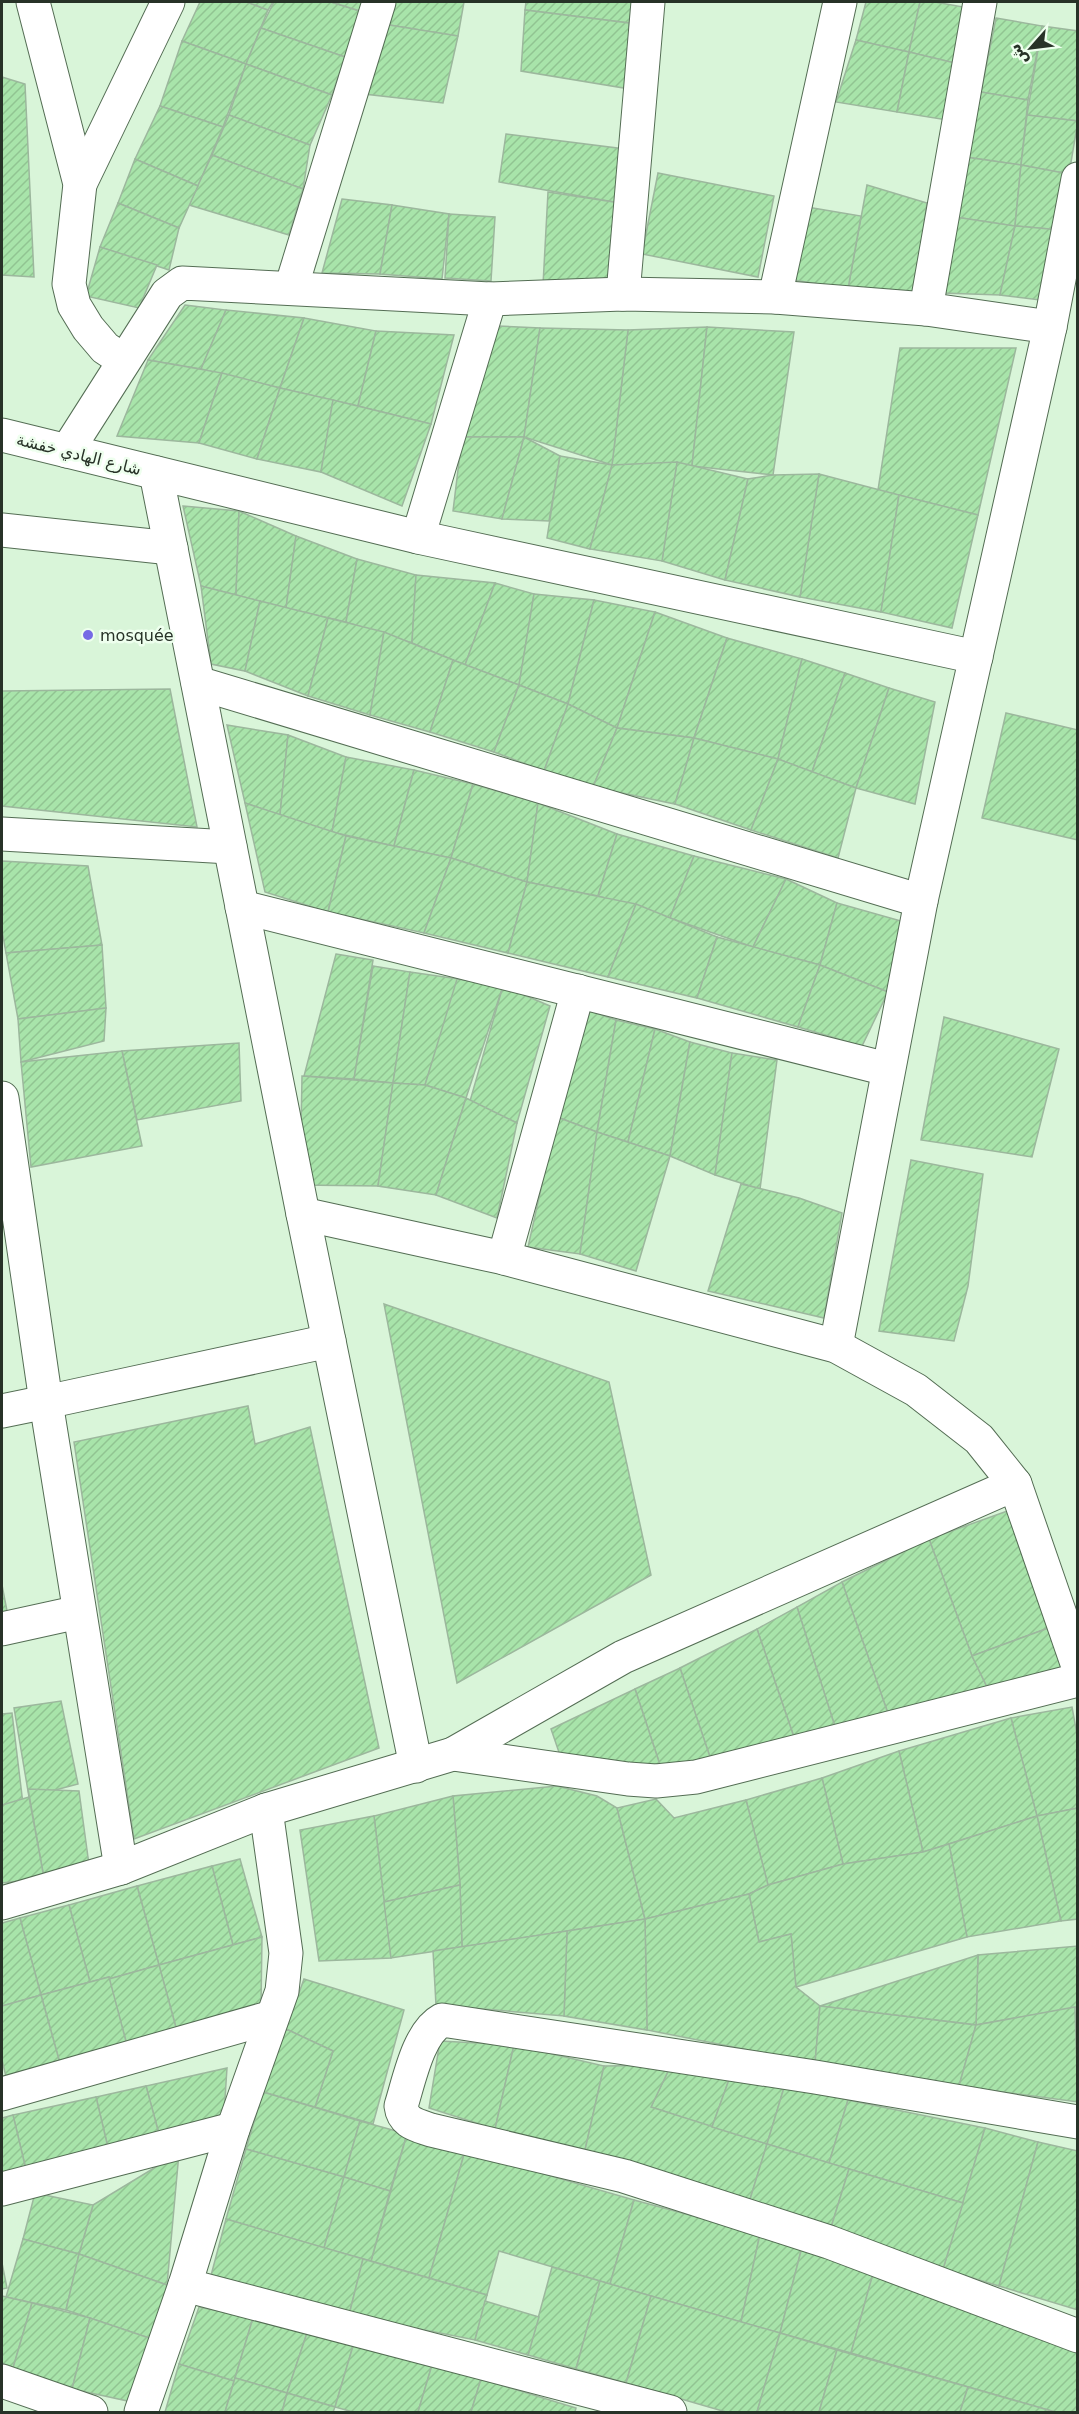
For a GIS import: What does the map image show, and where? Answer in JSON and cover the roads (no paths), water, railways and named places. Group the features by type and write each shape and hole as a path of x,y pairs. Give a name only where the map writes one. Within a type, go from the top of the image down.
{"street":[{"path":"33,2 80,184"},
{"path":"123,360 105,348 88,328 74,305 69,284 80,184 168,2"},
{"path":"291,288 379,2"},
{"path":"623,294 648,2"},
{"path":"775,297 840,2"},
{"path":"926,309 980,2"},
{"path":"836,1346 887,1069 921,901 1050,327 1077,179"},
{"path":"67,451 167,294 182,283 490,299 623,294 775,297 926,309 1050,327"},
{"path":"418,537 490,299"},
{"name":"شارع الهادي خفشة","path":"2,435 418,537 976,657"},
{"path":"156,473 303,1214 416,1766"},
{"path":"2,530 171,549"},
{"path":"198,683 921,901"},
{"path":"2,834 230,847"},
{"path":"242,907 887,1069"},
{"path":"504,1258 578,991"},
{"path":"2,1098 46,1402 121,1868"},
{"path":"303,1214 504,1258 836,1346 916,1390 980,1439 1015,1484 1077,1666"},
{"path":"2,1411 329,1341"},
{"path":"2,1903 121,1868 266,1810 453,1754 623,1657 1015,1484"},
{"path":"2,1629 79,1612"},
{"path":"453,1754 628,1779 656,1781 696,1777 1077,1680"},
{"path":"141,2412 185,2285 233,2129 282,1991 286,1953 266,1810"},
{"path":"2,2094 272,2017"},
{"path":"1077,2122 815,2077 442,2020 430,2029 420,2048 401,2106 402,2115 407,2120 431,2130 569,2162 647,2183 829,2242 1077,2336"},
{"path":"2,2189 233,2129"},
{"path":"185,2285 670,2412"},
{"path":"2,2381 92,2412"}],"place":[{"name":"mosquée","path":"88,635"}]}
